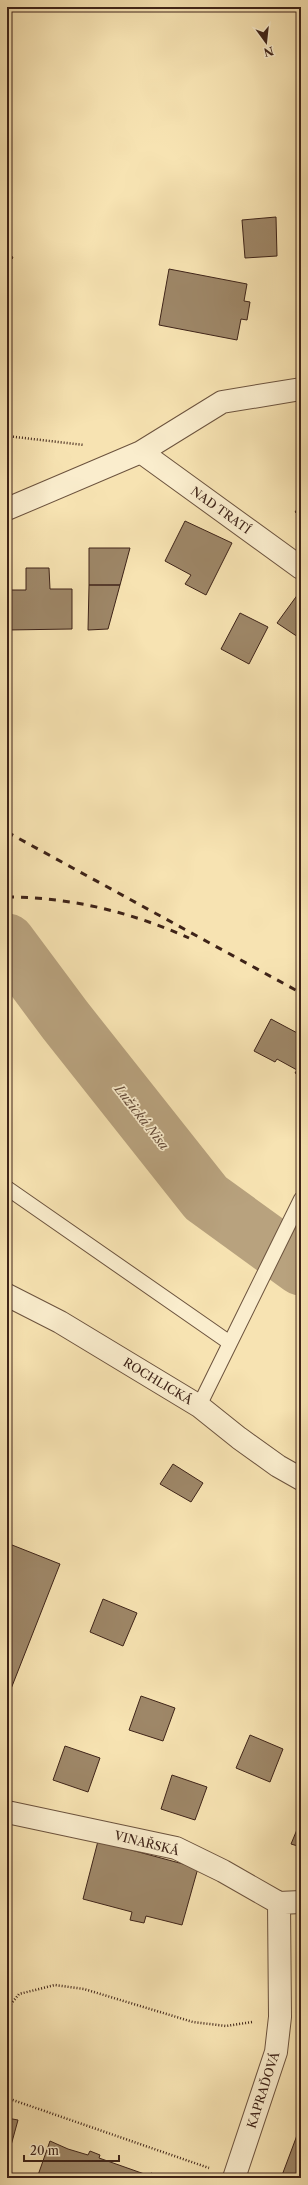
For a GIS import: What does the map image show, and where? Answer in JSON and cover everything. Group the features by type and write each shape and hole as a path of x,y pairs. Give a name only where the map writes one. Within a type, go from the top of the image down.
{"street":[{"path":"7,509 141,452 222,402 301,389"},
{"name":"NAD TRATÍ","path":"141,452 301,568"},
{"name":"ROCHLICKÁ","path":"7,1295 60,1322 199,1406 238,1438 278,1466 301,1479"},
{"name":"VINAŘSKÁ","path":"7,1812 176,1848 223,1871 279,1903"},
{"path":"279,1903 301,1902"},
{"name":"KAPRAĎOVÁ","path":"234,2178 276,2052 280,2017 279,1903"}],"lane":[{"path":"7,1188 230,1344"},
{"path":"199,1406 301,1199"}],"path":[{"path":"7,436 86,446"},
{"path":"7,2009 19,1994 56,1985 84,1989 193,2022 226,2026 280,2017"},
{"path":"7,2098 234,2178"}],"building":[{"path":"276,217 277,256 245,258 242,220"},
{"path":"7,248 13,258 7,262"},
{"path":"169,269 247,284 244,301 250,302 247,320 241,319 237,340 159,325"},
{"path":"301,504 301,516 295,512"},
{"path":"185,521 232,543 206,595 185,584 191,575 165,561"},
{"path":"89,548 130,548 120,585 89,585"},
{"path":"26,568 49,568 50,589 72,589 72,629 7,630 7,590 26,590"},
{"path":"89,585 120,585 108,629 88,630"},
{"path":"301,590 301,639 277,623"},
{"path":"240,613 268,627 249,664 221,649"},
{"path":"271,1019 301,1035 301,1076 295,1073 297,1070 277,1059 275,1062 254,1051"},
{"path":"173,1464 203,1483 191,1502 160,1484"},
{"path":"7,1543 60,1564 7,1699"},
{"path":"103,1599 137,1613 123,1646 90,1632"},
{"path":"141,1696 175,1708 163,1741 129,1730"},
{"path":"250,1735 283,1749 270,1782 236,1768"},
{"path":"65,1746 100,1758 88,1792 53,1780"},
{"path":"172,1775 207,1787 195,1820 161,1809"},
{"path":"301,1820 301,1847 291,1844"},
{"path":"98,1841 198,1868 182,1925 146,1916 144,1923 130,1920 132,1912 83,1899"},
{"path":"7,2118 18,2120 7,2160"},
{"path":"301,2122 301,2178 281,2178 296,2138"},
{"path":"50,2141 68,2149 88,2155 90,2151 100,2155 99,2158 150,2176 151,2173 162,2177 37,2178"}],"waterway":[{"name":"Lužická Nisa","path":"7,942 65,1020 206,1198 301,1267"}],"railway":[{"path":"7,832 301,993"},
{"path":"7,897 54,900 100,908 145,921 189,938"}]}
